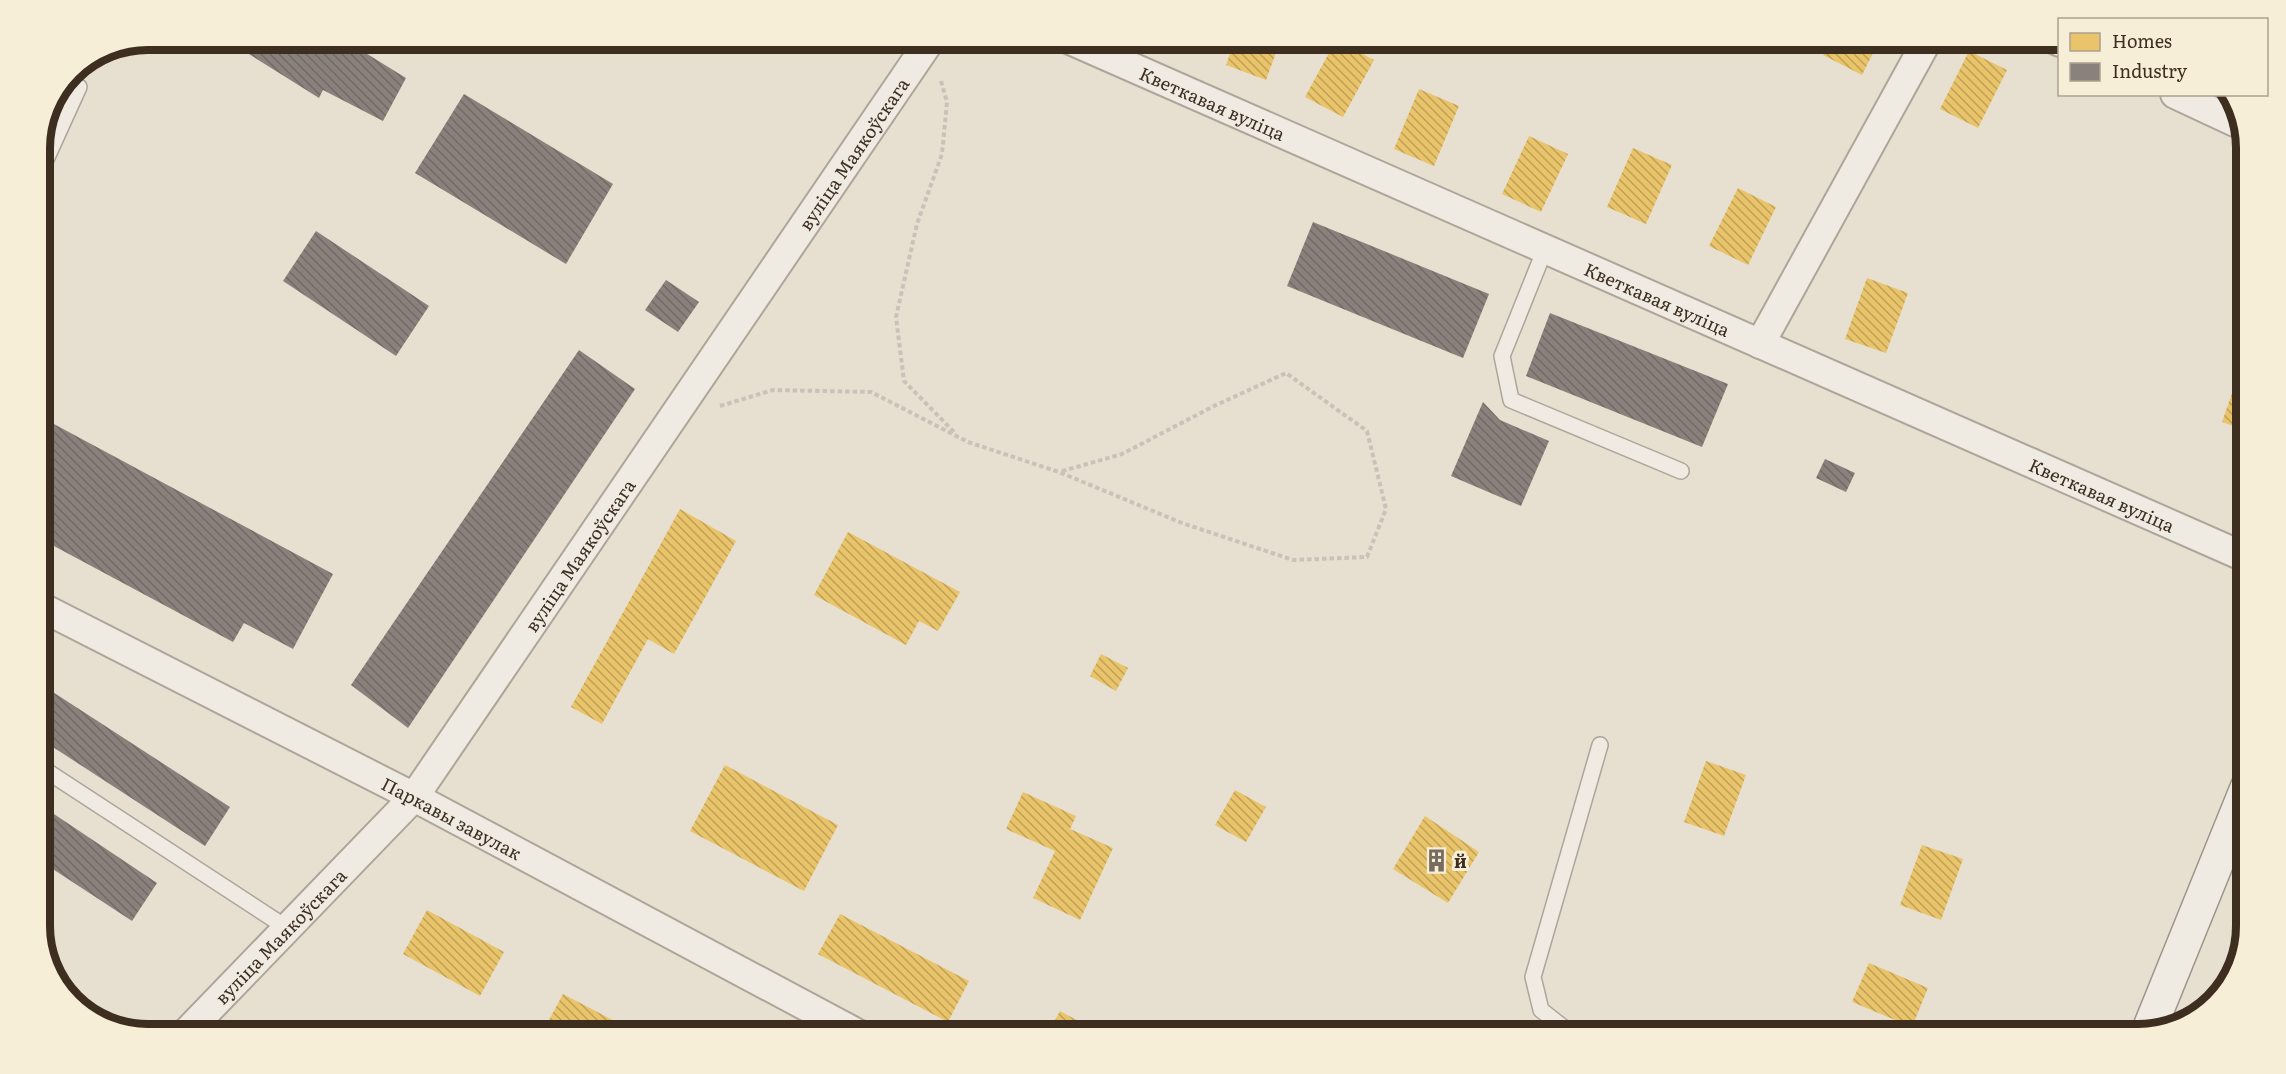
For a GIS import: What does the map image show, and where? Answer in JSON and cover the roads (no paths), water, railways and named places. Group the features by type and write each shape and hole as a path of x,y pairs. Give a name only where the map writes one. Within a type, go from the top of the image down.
{"street":[{"name":"вуліца Маякоўскага","path":"195,1024 414,797 923,50"},
{"name":"Кветкавая вуліца","path":"1093,50 2236,553"},
{"path":"1760,344 1922,50"},
{"path":"2179,96 2233,121"},
{"name":"Паркавы завулак","path":"50,612 414,797 839,1024"},
{"path":"2151,1024 2236,816"}],"lane":[{"path":"50,152 79,87"},
{"path":"1545,249 1502,356 1511,400 1681,471"},
{"path":"1559,1024 1541,1010 1533,977 1600,745"},
{"path":"50,773 287,928"}],"place":[{"name":"й","path":"1436,860"}]}
